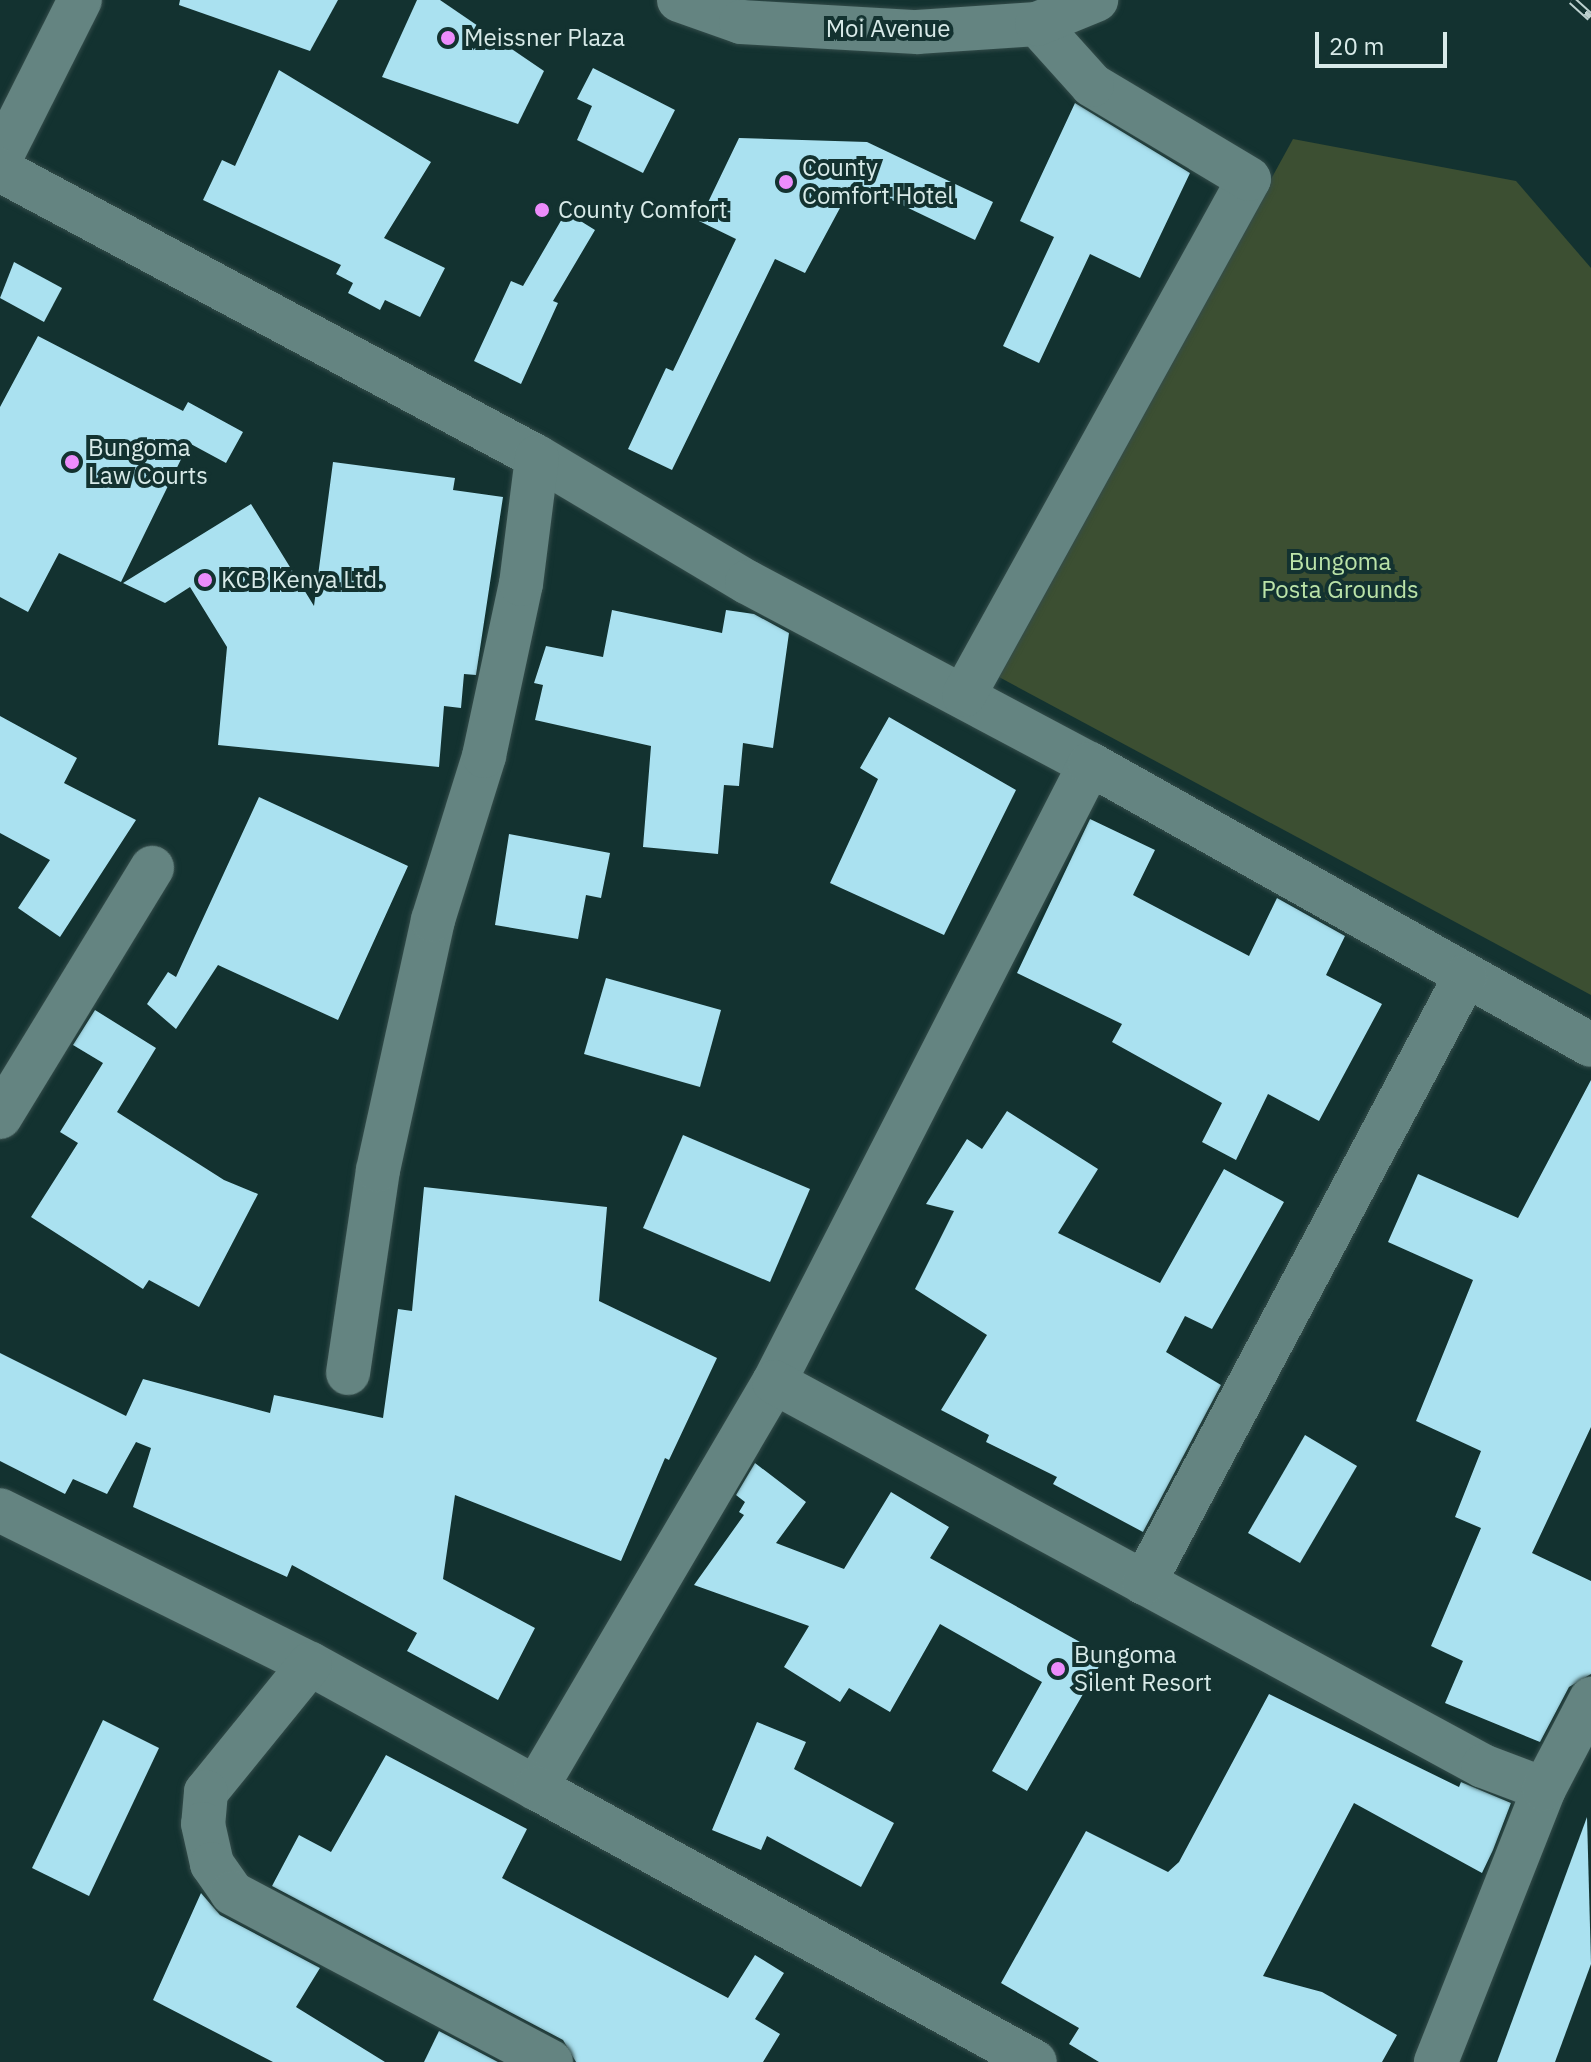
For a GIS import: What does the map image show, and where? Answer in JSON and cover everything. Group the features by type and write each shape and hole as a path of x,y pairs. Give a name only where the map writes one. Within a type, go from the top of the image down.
{"street":[{"path":"0,159 80,0"},
{"name":"Moi Avenue","path":"679,0 741,22 824,31 1037,24 1096,0"},
{"path":"964,695 1249,179 1092,85 1037,24"},
{"path":"0,170 537,457 747,582 1090,764 1591,1045"},
{"path":"348,1373 378,1170 433,920 484,756 521,584 537,457"},
{"path":"536,1788 774,1382 1090,764"},
{"path":"0,1117 152,868"},
{"path":"1144,1583 1465,977"},
{"path":"774,1382 1483,1766 1544,1789"},
{"path":"0,1510 310,1664 1035,2062"},
{"path":"310,1664 206,1792 203,1824 212,1864 232,1893 551,2062"},
{"path":"1436,2062 1544,1789 1591,1699"}],"green space":[{"name":"Bungoma Posta Grounds","path":"1293,139 1516,181 1591,268 1591,995 999,677"}],"building":[{"path":"180,0 338,0 310,51 179,5"},
{"name":"Meissner Plaza","path":"417,0 440,0 544,71 518,124 382,77"},
{"path":"593,68 675,110 643,173 577,140 592,106 577,99"},
{"path":"279,70 431,162 384,238 445,268 420,317 385,300 380,310 348,293 353,283 336,274 341,265 203,200 222,160 235,166"},
{"path":"1075,103 1190,173 1140,278 1090,254 1039,363 1003,346 1054,237 1020,221"},
{"path":"739,138 867,142 993,202 975,240 854,182 805,273 775,259 672,470 628,449 666,368 673,371 736,239 699,221"},
{"path":"566,212 595,230 553,301 558,303 521,384 474,361 511,281 523,286"},
{"path":"14,262 62,288 44,322 0,298"},
{"path":"38,336 183,411 188,402 243,432 226,463 189,443 121,582 59,553 28,612 0,597 0,407"},
{"path":"333,462 455,478 453,490 503,497 476,675 464,674 461,708 444,706 439,767 218,745 227,647 190,587 165,603 123,583 251,504 314,606"},
{"path":"612,610 722,633 726,610 754,614 789,633 773,748 743,743 739,786 724,785 718,854 643,847 651,746 535,720 543,685 534,683 546,646 603,657"},
{"path":"0,716 77,758 64,783 136,820 60,937 18,908 50,860 0,833"},
{"path":"889,717 1016,790 944,935 830,883 878,779 860,768"},
{"path":"259,797 408,866 338,1020 218,965 176,1029 147,1004 168,972 176,977"},
{"path":"1090,819 1155,850 1133,895 1249,956 1277,898 1345,936 1326,975 1382,1004 1319,1121 1268,1094 1236,1160 1202,1142 1222,1103 1112,1042 1122,1024 1017,973"},
{"path":"509,834 610,853 601,898 586,895 578,939 495,925"},
{"path":"606,978 721,1010 700,1087 584,1054"},
{"path":"95,1010 156,1048 117,1112 224,1180 258,1194 199,1307 149,1280 143,1289 31,1217 78,1143 60,1132 103,1063 73,1045"},
{"path":"1591,1080 1591,1427 1532,1553 1591,1581 1591,1674 1569,1687 1540,1742 1445,1703 1463,1661 1431,1646 1481,1528 1455,1517 1481,1451 1416,1421 1473,1280 1388,1242 1418,1174 1518,1218"},
{"path":"1007,1111 1098,1169 1058,1233 1160,1283 1224,1169 1284,1202 1212,1329 1185,1316 1166,1352 1221,1385 1143,1532 1053,1484 1057,1477 986,1442 989,1435 941,1410 987,1335 915,1289 954,1211 926,1204 967,1139 982,1149"},
{"path":"683,1135 810,1189 770,1282 643,1228"},
{"path":"424,1187 607,1207 599,1301 717,1358 669,1460 665,1458 621,1561 455,1495 443,1579 535,1628 498,1700 407,1651 417,1633 292,1565 287,1577 133,1507 151,1448 136,1442 107,1494 73,1479 65,1494 0,1461 0,1353 126,1416 143,1379 270,1413 274,1395 383,1418 398,1309 412,1311"},
{"path":"1305,1435 1357,1466 1300,1563 1248,1533"},
{"path":"755,1463 806,1502 776,1543 844,1569 891,1492 949,1527 930,1558 1105,1656 1027,1791 992,1771 1042,1682 940,1624 890,1712 849,1688 840,1702 784,1667 809,1626 694,1585 744,1515 739,1512 745,1502 736,1495"},
{"path":"1269,1694 1459,1787 1461,1782 1511,1803 1493,1850 1482,1873 1354,1803 1263,1976 1322,1992 1397,2035 1382,2062 1099,2062 1069,2044 1079,2028 1001,1983 1086,1831 1168,1872 1179,1862"},
{"path":"103,1720 159,1748 89,1896 32,1868"},
{"path":"757,1722 806,1742 794,1769 894,1823 861,1887 767,1836 761,1850 712,1830"},
{"path":"386,1755 527,1829 502,1878 728,1998 755,1955 784,1973 755,2019 780,2034 763,2062 576,2062 563,2040 272,1886 299,1835 331,1852"},
{"path":"1587,1817 1591,1964 1555,2062 1497,2062"},
{"path":"201,1893 220,1915 320,1968 296,2007 385,2062 273,2062 153,2000"},
{"path":"439,2031 498,2062 424,2062"}],"railway":[{"path":"1572,0 1591,17"}],"place":[{"name":"Meissner Plaza","path":"448,38"},
{"name":"County Comfort Hotel","path":"786,182"},
{"name":"County Comfort","path":"542,210"},
{"name":"Bungoma Law Courts","path":"72,462"},
{"name":"KCB Kenya Ltd.","path":"205,580"},
{"name":"Bungoma Silent Resort","path":"1058,1669"}]}
